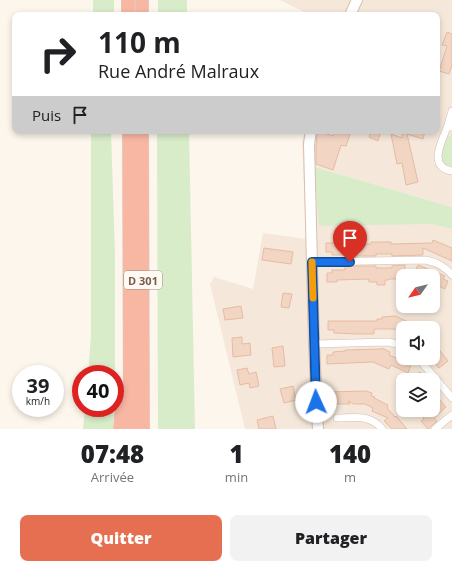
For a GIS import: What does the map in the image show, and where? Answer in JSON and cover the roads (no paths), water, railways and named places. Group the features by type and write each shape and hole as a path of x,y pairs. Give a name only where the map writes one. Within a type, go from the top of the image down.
{"highway":[{"path":"128,0 128,12"},
{"path":"142,0 142,12"},
{"name":"D 301","path":"129,134 130,429"},
{"name":"D 301","path":"142,134 143,429"},
{"path":"120,429 122,400 130,384"}],"street":[{"path":"351,12 357,0"},
{"path":"452,111 450,126 437,156 439,164 446,170 452,171"},
{"path":"311,134 309,144 314,344 318,429"},
{"path":"312,262 426,260 437,263 446,268 452,275"},
{"path":"314,344 388,342 396,344"},
{"path":"424,365 452,398"},
{"path":"436,429 452,415"},
{"path":"337,418 367,418 377,422 382,429"}]}
